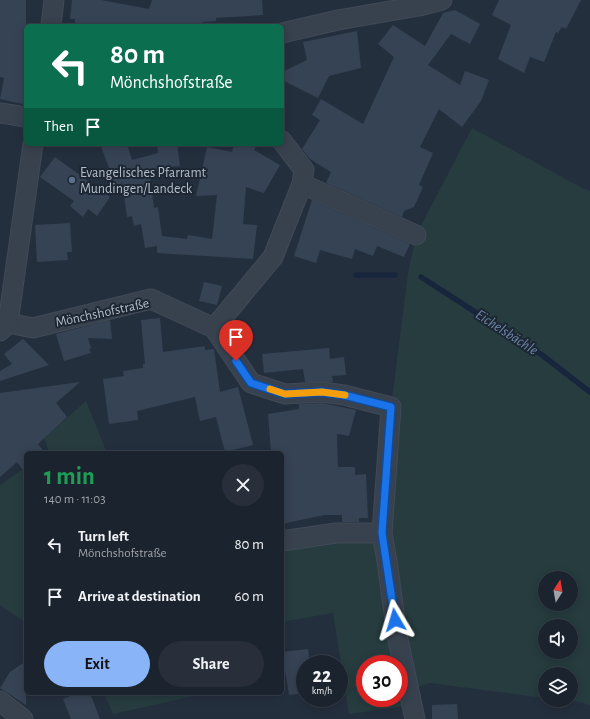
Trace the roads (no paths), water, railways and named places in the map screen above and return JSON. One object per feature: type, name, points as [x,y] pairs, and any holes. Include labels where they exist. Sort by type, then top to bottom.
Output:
[{"type":"street","points":[[51,24],[54,0]]},
{"type":"street","points":[[284,33],[338,20],[419,6],[442,0]]},
{"type":"street","points":[[0,113],[24,117]]},
{"type":"street","points":[[284,143],[304,170],[302,184],[273,257],[214,328],[251,383],[285,394],[322,392],[344,395],[391,407],[382,533],[387,560],[396,635],[415,719]]},
{"type":"street","points":[[4,327],[33,146]]},
{"type":"street","points":[[302,184],[416,235]]},
{"type":"street","name":"Mönchshofstraße","points":[[4,327],[33,328],[151,299],[214,328]]},
{"type":"street","points":[[284,540],[336,534],[382,533]]},
{"type":"street","points":[[0,701],[23,719]]},
{"type":"waterway","name":"Eichelsbächle","points":[[356,275],[395,275]]},
{"type":"waterway","name":"Eichelsbächle","points":[[421,277],[542,355],[590,392]]},
{"type":"place","name":"Evangelisches Pfarramt Mundingen/Landeck","points":[[72,180]]}]
